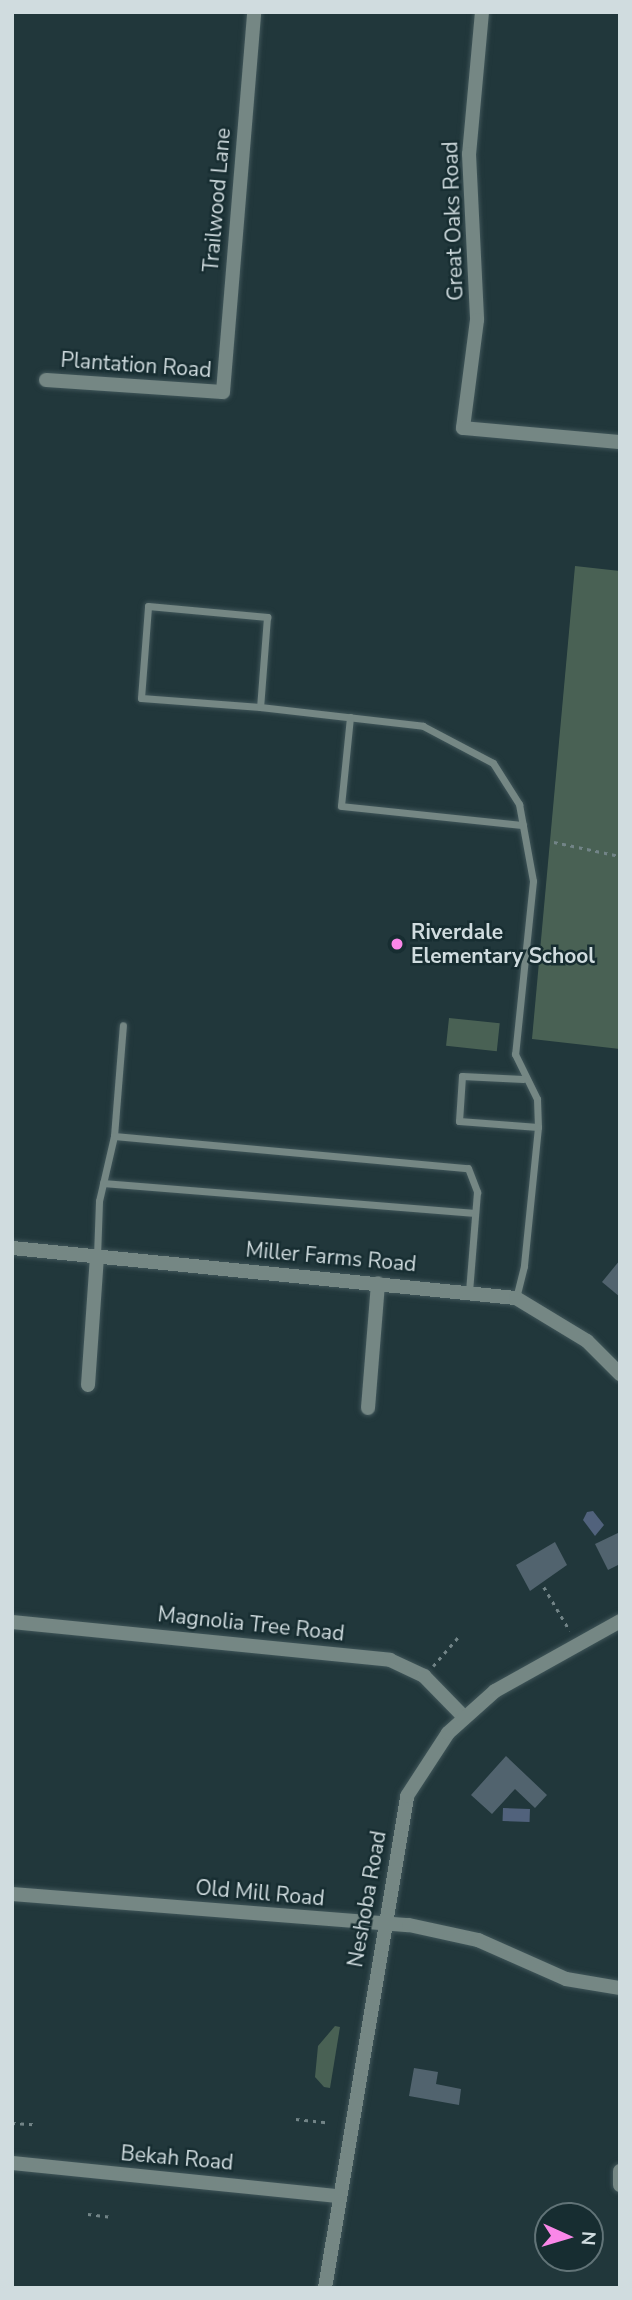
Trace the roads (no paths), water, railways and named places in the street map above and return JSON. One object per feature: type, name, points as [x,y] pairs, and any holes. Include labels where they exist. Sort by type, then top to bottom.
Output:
[{"type":"street","name":"Trailwood Lane","points":[[223,392],[254,12]]},
{"type":"street","name":"Great Oaks Road","points":[[482,12],[469,154],[477,320],[463,428],[620,442]]},
{"type":"street","name":"Plantation Road","points":[[46,380],[223,392]]},
{"type":"street","name":"Miller Farms Road","points":[[12,1248],[469,1291],[516,1298],[587,1341],[620,1374]]},
{"type":"street","points":[[88,1385],[97,1256]]},
{"type":"street","points":[[368,1408],[378,1283]]},
{"type":"street","name":"Neshoba Road","points":[[325,2288],[338,2196],[407,1797],[423,1766],[464,1717],[542,1662],[620,1620]]},
{"type":"street","name":"Magnolia Tree Road","points":[[12,1622],[390,1660],[424,1676],[464,1717]]},
{"type":"street","name":"Old Mill Road","points":[[12,1894],[384,1924],[453,1933],[566,1979],[620,1988]]},
{"type":"street","name":"Bekah Road","points":[[12,2163],[338,2196]]},
{"type":"street","points":[[620,2171],[620,2185]]},
{"type":"lane","points":[[260,707],[267,617],[148,606],[141,698],[260,707],[423,726],[493,763],[519,804],[533,881],[515,1054],[523,1079],[537,1099],[538,1127],[524,1266],[516,1298]]},
{"type":"lane","points":[[350,717],[341,806],[523,825]]},
{"type":"lane","points":[[97,1256],[103,1183],[114,1136],[123,1024]]},
{"type":"lane","points":[[523,1079],[462,1076],[459,1121],[538,1127]]},
{"type":"lane","points":[[114,1136],[468,1168],[475,1179],[469,1291]]},
{"type":"lane","points":[[103,1183],[475,1213]]},
{"type":"water","points":[[593,1511],[604,1525],[595,1536],[583,1520],[587,1512]]},
{"type":"water","points":[[503,1808],[530,1809],[530,1822],[503,1821]]},
{"type":"place","name":"Riverdale Elementary School","points":[[397,944]]}]
